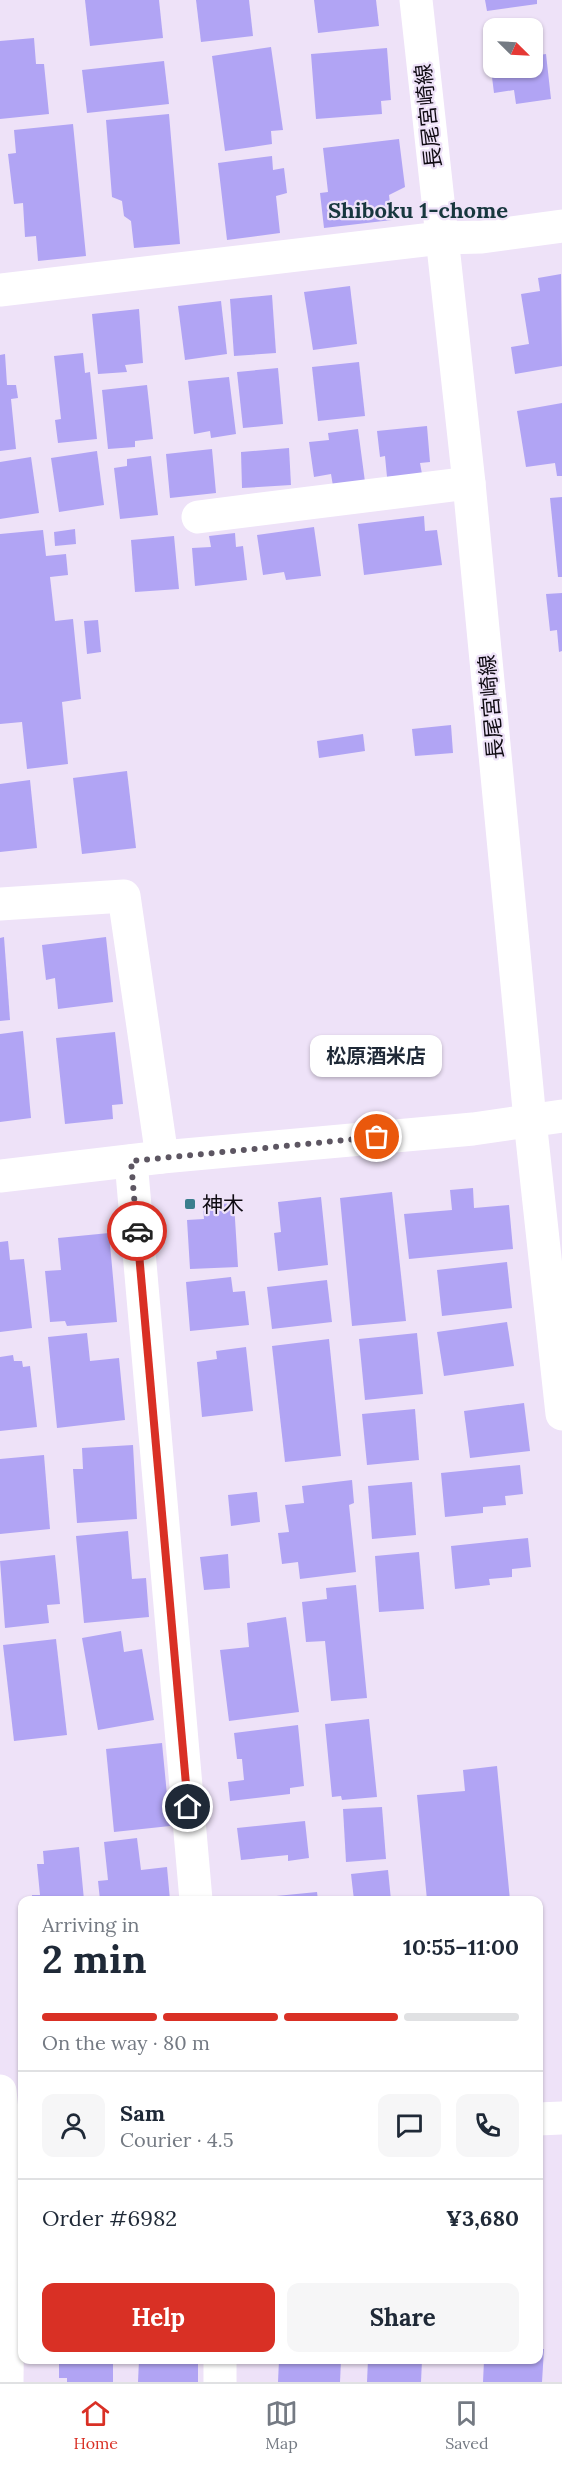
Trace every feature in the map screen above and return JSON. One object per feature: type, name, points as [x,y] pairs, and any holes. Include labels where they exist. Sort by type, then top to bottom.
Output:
[{"type":"street","name":"長尾宮崎線","points":[[416,0],[470,483],[530,1120],[562,1414]]},
{"type":"street","points":[[0,290],[441,238],[482,237],[562,226]]},
{"type":"street","points":[[198,517],[470,483]]},
{"type":"street","points":[[0,904],[124,896],[146,1159],[196,1896]]},
{"type":"street","points":[[0,1176],[146,1159],[473,1129],[562,1116]]},
{"type":"street","points":[[0,2091],[11,2179],[8,2382]]},
{"type":"street","points":[[543,2119],[562,2118]]},
{"type":"street","points":[[220,2364],[220,2382]]},
{"type":"building","points":[[85,0],[159,0],[163,38],[90,46]]},
{"type":"building","points":[[196,0],[249,0],[253,36],[201,42]]},
{"type":"building","points":[[314,0],[376,0],[379,26],[318,33]]},
{"type":"building","points":[[485,0],[537,0],[537,4],[487,11]]},
{"type":"building","points":[[34,38],[36,64],[44,64],[49,114],[0,119],[0,41]]},
{"type":"building","points":[[271,47],[283,130],[271,131],[272,144],[225,151],[212,56]]},
{"type":"building","points":[[387,48],[391,100],[381,101],[382,114],[316,119],[311,54]]},
{"type":"building","points":[[543,54],[546,54],[551,99],[516,104],[514,90],[494,93],[492,78],[543,78]]},
{"type":"building","points":[[164,61],[169,104],[87,113],[82,70]]},
{"type":"building","points":[[169,114],[180,244],[134,248],[131,221],[124,216],[122,201],[112,197],[106,120]]},
{"type":"building","points":[[73,124],[86,256],[38,261],[36,236],[25,237],[23,203],[14,204],[8,154],[16,153],[14,130]]},
{"type":"building","points":[[399,139],[405,187],[389,195],[392,220],[324,228],[320,193],[328,192],[323,148]]},
{"type":"building","points":[[272,156],[273,170],[284,168],[287,193],[276,196],[280,233],[227,240],[218,163]]},
{"type":"building","points":[[561,274],[562,366],[515,374],[511,347],[529,344],[521,294],[540,291],[538,278]]},
{"type":"building","points":[[350,286],[357,344],[313,350],[304,292]]},
{"type":"building","points":[[272,295],[276,353],[234,356],[230,299]]},
{"type":"building","points":[[221,301],[227,354],[185,360],[178,306]]},
{"type":"building","points":[[139,309],[143,363],[125,365],[127,372],[98,374],[92,314]]},
{"type":"building","points":[[83,353],[85,373],[90,372],[97,439],[58,443],[55,420],[61,419],[54,356]]},
{"type":"building","points":[[5,354],[7,385],[16,385],[18,398],[11,399],[16,449],[0,451],[0,355]]},
{"type":"building","points":[[359,362],[365,416],[318,421],[312,367]]},
{"type":"building","points":[[278,368],[283,424],[243,428],[237,372]]},
{"type":"building","points":[[229,377],[236,434],[211,438],[210,431],[194,434],[188,381]]},
{"type":"building","points":[[147,385],[153,439],[135,441],[135,447],[108,449],[102,390]]},
{"type":"building","points":[[562,403],[562,476],[557,476],[555,463],[526,467],[517,411]]},
{"type":"building","points":[[427,426],[430,462],[420,463],[422,474],[387,477],[385,456],[380,457],[377,431]]},
{"type":"building","points":[[358,429],[365,482],[333,486],[331,474],[314,477],[309,442],[329,440],[328,433]]},
{"type":"building","points":[[289,448],[291,485],[242,488],[241,452]]},
{"type":"building","points":[[212,449],[216,493],[170,498],[166,454]]},
{"type":"building","points":[[97,451],[104,505],[59,512],[51,458]]},
{"type":"building","points":[[151,456],[158,515],[120,519],[114,468],[127,466],[127,459]]},
{"type":"building","points":[[31,457],[39,513],[0,519],[0,462]]},
{"type":"building","points":[[562,497],[562,577],[558,577],[550,498]]},
{"type":"building","points":[[424,516],[425,531],[437,530],[442,565],[364,575],[358,524]]},
{"type":"building","points":[[314,527],[321,576],[286,580],[284,572],[263,575],[257,535]]},
{"type":"building","points":[[75,529],[76,544],[55,546],[54,532]]},
{"type":"building","points":[[43,530],[46,556],[66,554],[68,575],[50,577],[55,621],[73,619],[81,699],[62,702],[68,764],[27,769],[22,722],[0,724],[0,534]]},
{"type":"building","points":[[235,533],[236,547],[243,546],[247,580],[195,586],[192,548],[211,547],[209,536]]},
{"type":"building","points":[[174,536],[179,589],[135,592],[131,540]]},
{"type":"building","points":[[562,593],[562,651],[559,652],[557,630],[550,631],[546,594]]},
{"type":"building","points":[[98,620],[101,652],[87,654],[84,621]]},
{"type":"building","points":[[451,725],[453,753],[415,756],[412,729]]},
{"type":"building","points":[[363,734],[365,751],[319,758],[317,741]]},
{"type":"building","points":[[127,771],[136,848],[82,854],[73,778]]},
{"type":"building","points":[[30,780],[37,848],[0,852],[0,784]]},
{"type":"building","points":[[4,937],[10,1020],[0,1021],[0,938]]},
{"type":"building","points":[[106,937],[113,1002],[58,1009],[55,978],[46,980],[42,945]]},
{"type":"building","points":[[23,1031],[31,1118],[0,1122],[0,1034]]},
{"type":"building","points":[[115,1032],[123,1104],[112,1105],[113,1119],[65,1124],[56,1038]]},
{"type":"building","points":[[473,1188],[474,1208],[509,1205],[513,1249],[409,1259],[404,1214],[452,1210],[450,1190]]},
{"type":"building","points":[[392,1192],[406,1321],[352,1326],[340,1198]]},
{"type":"building","points":[[321,1197],[328,1265],[278,1271],[274,1233],[281,1232],[278,1202]]},
{"type":"building","points":[[234,1203],[238,1267],[190,1269],[187,1220],[204,1219],[203,1205]]},
{"type":"building","points":[[109,1233],[117,1322],[67,1326],[65,1321],[50,1322],[45,1271],[61,1270],[58,1238]]},
{"type":"building","points":[[8,1241],[10,1260],[24,1259],[32,1328],[0,1332],[0,1242]]},
{"type":"building","points":[[507,1262],[512,1308],[442,1316],[437,1270]]},
{"type":"building","points":[[231,1277],[233,1292],[245,1291],[249,1325],[190,1331],[186,1282]]},
{"type":"building","points":[[327,1280],[332,1322],[272,1329],[267,1287]]},
{"type":"building","points":[[507,1322],[514,1366],[444,1376],[437,1332]]},
{"type":"building","points":[[87,1333],[90,1361],[119,1358],[125,1420],[57,1428],[48,1337]]},
{"type":"building","points":[[417,1333],[423,1394],[365,1400],[359,1339]]},
{"type":"building","points":[[329,1339],[341,1456],[285,1462],[272,1346]]},
{"type":"building","points":[[246,1347],[253,1411],[202,1417],[197,1362],[217,1359],[216,1351]]},
{"type":"building","points":[[13,1355],[14,1361],[22,1361],[23,1367],[30,1366],[37,1427],[0,1431],[0,1357]]},
{"type":"building","points":[[524,1403],[530,1451],[470,1458],[464,1411]]},
{"type":"building","points":[[415,1409],[419,1460],[367,1465],[362,1414]]},
{"type":"building","points":[[133,1445],[137,1519],[77,1523],[73,1469],[83,1469],[82,1448]]},
{"type":"building","points":[[44,1455],[50,1529],[0,1534],[0,1459]]},
{"type":"building","points":[[520,1465],[523,1494],[505,1496],[506,1505],[483,1507],[483,1513],[445,1517],[441,1473]]},
{"type":"building","points":[[352,1480],[354,1503],[349,1505],[356,1572],[300,1579],[298,1562],[282,1564],[278,1533],[289,1532],[285,1505],[304,1503],[302,1486]]},
{"type":"building","points":[[412,1482],[416,1535],[372,1539],[368,1486]]},
{"type":"building","points":[[257,1492],[260,1522],[231,1526],[228,1495]]},
{"type":"building","points":[[128,1531],[132,1579],[146,1578],[149,1617],[84,1623],[76,1536]]},
{"type":"building","points":[[528,1538],[531,1567],[512,1569],[512,1577],[489,1579],[490,1585],[455,1589],[451,1546]]},
{"type":"building","points":[[419,1552],[424,1609],[379,1612],[375,1556]]},
{"type":"building","points":[[228,1554],[230,1588],[204,1590],[200,1557]]},
{"type":"building","points":[[55,1555],[60,1604],[47,1605],[49,1623],[5,1628],[0,1561]]},
{"type":"building","points":[[356,1585],[367,1698],[331,1701],[325,1641],[306,1642],[302,1602],[327,1599],[326,1588]]},
{"type":"building","points":[[286,1617],[299,1712],[229,1721],[220,1650],[249,1647],[247,1623]]},
{"type":"building","points":[[121,1631],[124,1652],[142,1649],[154,1720],[98,1730],[82,1638]]},
{"type":"building","points":[[56,1639],[67,1735],[14,1741],[3,1645]]},
{"type":"building","points":[[369,1719],[377,1797],[342,1800],[341,1796],[332,1797],[325,1724]]},
{"type":"building","points":[[298,1725],[304,1786],[290,1788],[290,1794],[230,1801],[228,1782],[244,1780],[242,1759],[237,1759],[234,1733]]},
{"type":"building","points":[[162,1743],[170,1826],[114,1832],[106,1749]]},
{"type":"building","points":[[497,1766],[510,1896],[427,1896],[417,1795],[465,1791],[463,1770]]},
{"type":"building","points":[[382,1807],[386,1859],[346,1862],[343,1809]]},
{"type":"building","points":[[305,1821],[309,1858],[288,1861],[288,1855],[241,1860],[237,1828]]},
{"type":"building","points":[[137,1838],[141,1870],[167,1867],[170,1896],[100,1896],[98,1881],[108,1880],[104,1842]]},
{"type":"building","points":[[79,1847],[84,1896],[32,1896],[40,1895],[37,1864],[44,1864],[43,1851]]},
{"type":"building","points":[[388,1870],[391,1896],[354,1896],[351,1874]]},
{"type":"building","points":[[317,1892],[318,1896],[276,1896]]},
{"type":"building","points":[[544,2349],[542,2382],[483,2382],[484,2364],[543,2364]]},
{"type":"building","points":[[59,2364],[113,2364],[113,2382],[67,2382],[67,2378],[59,2378]]},
{"type":"building","points":[[139,2364],[198,2364],[198,2382],[138,2382]]},
{"type":"building","points":[[279,2364],[341,2364],[340,2382],[278,2382]]},
{"type":"building","points":[[368,2364],[422,2364],[421,2382],[367,2382]]},
{"type":"way so far","points":[[137,1231],[131,1161],[377,1137]]},
{"type":"place","name":"松原酒米店","points":[[377,1137]]},
{"type":"place","name":"神木","points":[[190,1204]]},
{"type":"district","name":"Shiboku 1-chome","points":[[418,210]]},
{"type":"route","points":[[137,1231],[188,1807]]}]
